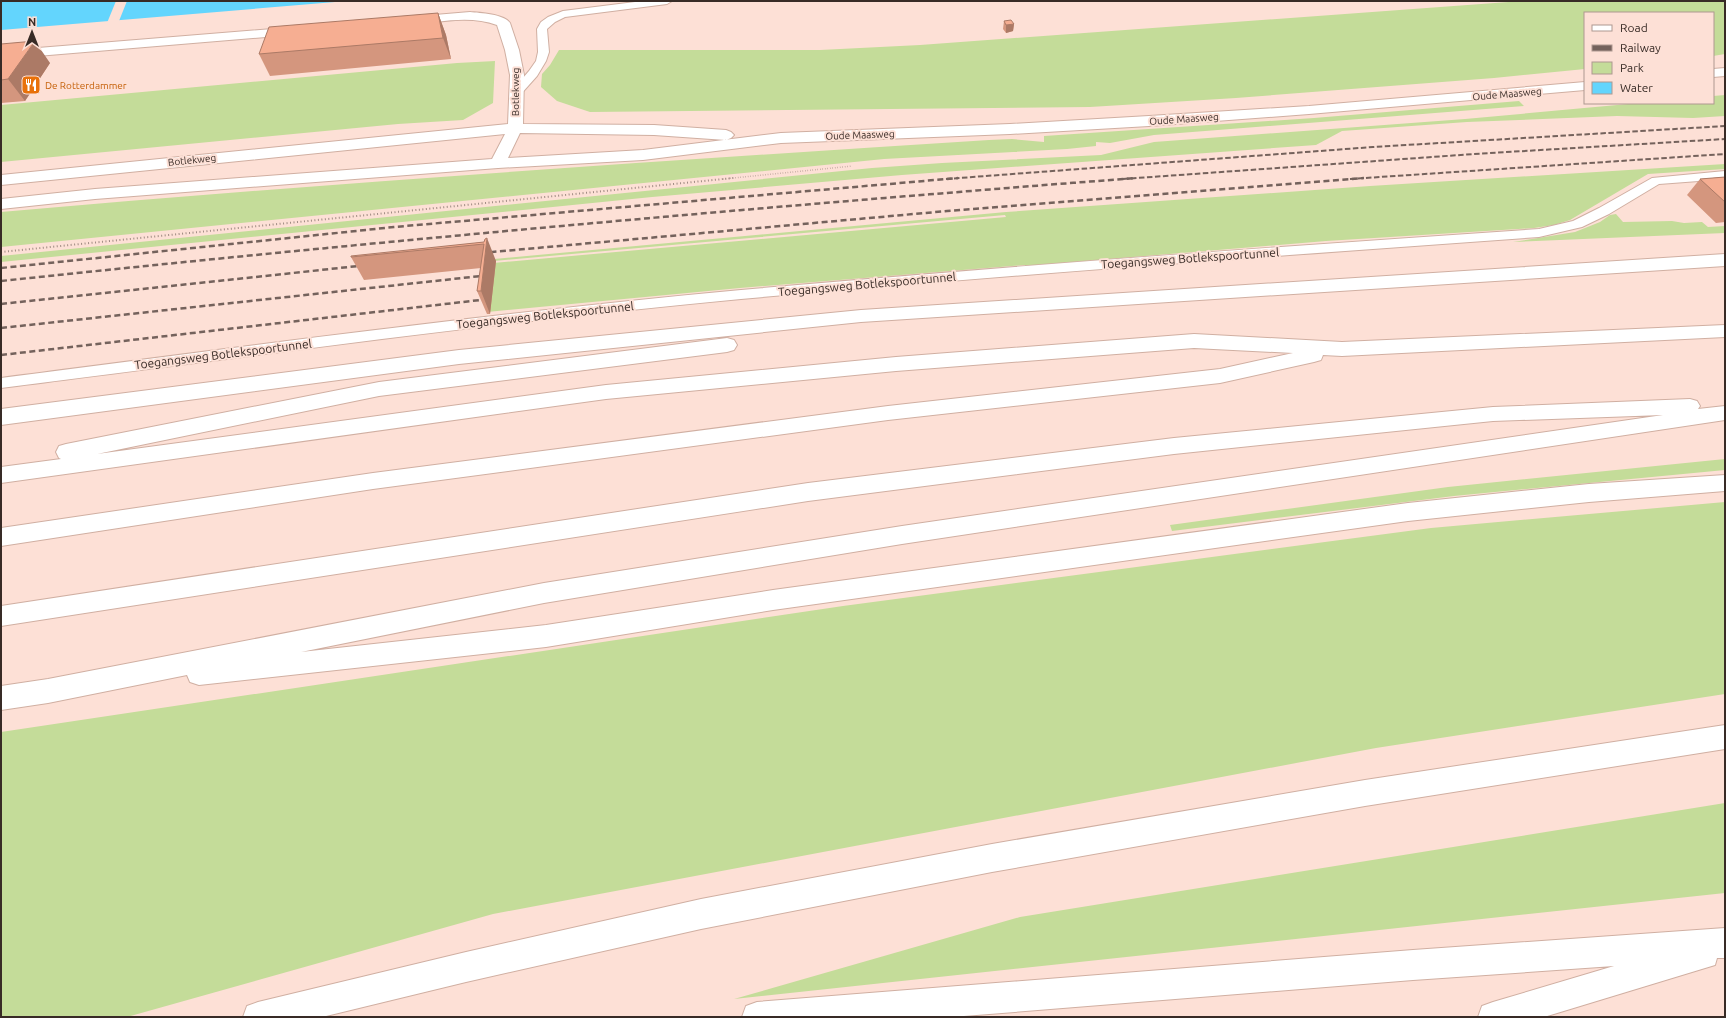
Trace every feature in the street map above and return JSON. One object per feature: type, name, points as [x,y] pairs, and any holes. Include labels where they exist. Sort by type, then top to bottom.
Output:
[{"type":"main road","name":"Botlekweg","points":[[1,180],[515,128],[517,75],[512,50],[503,22],[485,17],[471,17],[401,22]]},
{"type":"main road","points":[[1,55],[307,30]]},
{"type":"main road","points":[[1714,73],[1725,72]]},
{"type":"main road","name":"Oude Maasweg","points":[[498,163],[644,155],[781,138],[1010,129],[1317,110],[1513,94],[1584,86]]},
{"type":"main road","points":[[1,204],[95,194],[498,163],[515,128]]},
{"type":"main road","name":"Oude Maasweg","points":[[515,128],[654,130],[781,138]]},
{"type":"main road","points":[[1,417],[459,357],[861,316],[1179,294],[1725,260]]},
{"type":"main road","points":[[1,466],[379,389],[649,354],[1179,294]]},
{"type":"main road","points":[[1,475],[606,392],[896,364],[1194,341],[1342,349],[1725,331]]},
{"type":"main road","points":[[1,537],[373,481],[888,413],[1220,376],[1342,349]]},
{"type":"main road","points":[[1,616],[808,492],[1166,447],[1493,414],[1725,405]]},
{"type":"main road","points":[[1,698],[544,593],[902,535],[1725,413]]},
{"type":"main road","points":[[48,690],[546,636],[772,600],[1408,512],[1589,493],[1725,483]]},
{"type":"main road","points":[[258,1017],[466,967],[701,914],[976,861],[1366,793],[1725,737]]},
{"type":"main road","points":[[757,1017],[1421,964],[1725,944]]},
{"type":"main road","points":[[1493,1017],[1725,947]]},
{"type":"lane","points":[[516,93],[541,61],[544,52],[541,32],[542,26],[549,20],[582,6],[667,1]]},
{"type":"lane","name":"Toegangsweg Botlekspoortunnel","points":[[1,382],[453,325],[731,296],[1156,260],[1540,233],[1577,224],[1604,211],[1656,181],[1725,175]]},
{"type":"path","points":[[1,252],[484,203]]},
{"type":"green space","points":[[1522,1],[1725,1],[1725,54],[1714,56],[1714,12],[1584,12],[1584,69],[1494,78],[1236,98],[1090,107],[590,112],[557,101],[541,87],[542,74],[550,65],[559,50],[820,50],[920,45]]},
{"type":"green space","points":[[495,61],[493,103],[463,120],[398,124],[1,162],[1,105],[457,63]]},
{"type":"green space","points":[[1725,95],[1725,116],[1693,118],[1617,116],[1467,122],[1342,131],[1316,145],[902,175],[652,197],[1,262],[1,256],[872,168],[1101,155],[1154,142],[1465,119],[1628,104],[1714,104],[1714,96]]},
{"type":"green space","points":[[1519,101],[1524,106],[1154,135],[1110,143],[1096,142],[1096,146],[1067,149],[884,159],[1,247],[1,212],[371,182],[742,156],[989,140],[1012,139],[1044,142],[1044,136],[1314,118]]},
{"type":"green space","points":[[1725,164],[1725,169],[1648,174],[1570,220],[1554,225],[1534,228],[1326,241],[1025,265],[740,288],[487,312],[493,263],[1006,217],[1005,215],[494,261],[494,259],[1006,212],[1370,186]]},
{"type":"green space","points":[[1616,214],[1623,222],[1702,222],[1708,227],[1725,226],[1725,233],[1513,242],[1575,232],[1600,222],[1610,215]]},
{"type":"green space","points":[[1725,459],[1725,470],[1454,496],[1172,531],[1170,525],[1448,487]]},
{"type":"green space","points":[[1725,502],[1725,694],[1376,748],[493,914],[127,1017],[1,1017],[1,732],[843,606],[1431,528]]},
{"type":"green space","points":[[1725,803],[1725,893],[734,999],[1020,917]]},
{"type":"water","points":[[1,1],[347,1],[1,30]]},
{"type":"pier","points":[[116,1],[127,1],[119,21],[107,23]]},
{"type":"building","points":[[438,13],[443,38],[259,54],[269,27]]},
{"type":"building","points":[[1011,20],[1014,24],[1006,25],[1004,21]]},
{"type":"building","points":[[35,41],[8,79],[1,80],[1,44]]},
{"type":"building","points":[[1725,177],[1725,202],[1700,179]]},
{"type":"building","points":[[487,238],[481,291],[477,291],[484,244],[351,257],[484,242]]},
{"type":"railway","points":[[950,179],[1373,147],[1725,126]]},
{"type":"railway","points":[[1128,179],[1474,154],[1725,139]]},
{"type":"railway","points":[[1359,178],[1725,154]]},
{"type":"railway","points":[[950,179],[958,178]]},
{"type":"railway","points":[[1128,179],[1136,178]]},
{"type":"railway","points":[[481,253],[947,211],[1359,178]]},
{"type":"railway","points":[[1350,179],[1359,178]]},
{"type":"railway","points":[[1359,178],[1364,178]]},
{"type":"railway","points":[[1,268],[394,227],[950,179]]},
{"type":"railway","points":[[1123,179],[1128,179]]},
{"type":"railway","points":[[1,281],[568,225],[1128,179]]},
{"type":"railway","points":[[1,304],[368,265]]},
{"type":"railway","points":[[1,328],[490,275]]},
{"type":"railway","points":[[1,355],[489,299]]},
{"type":"place","name":"De Rotterdammer","points":[[31,85]]}]
